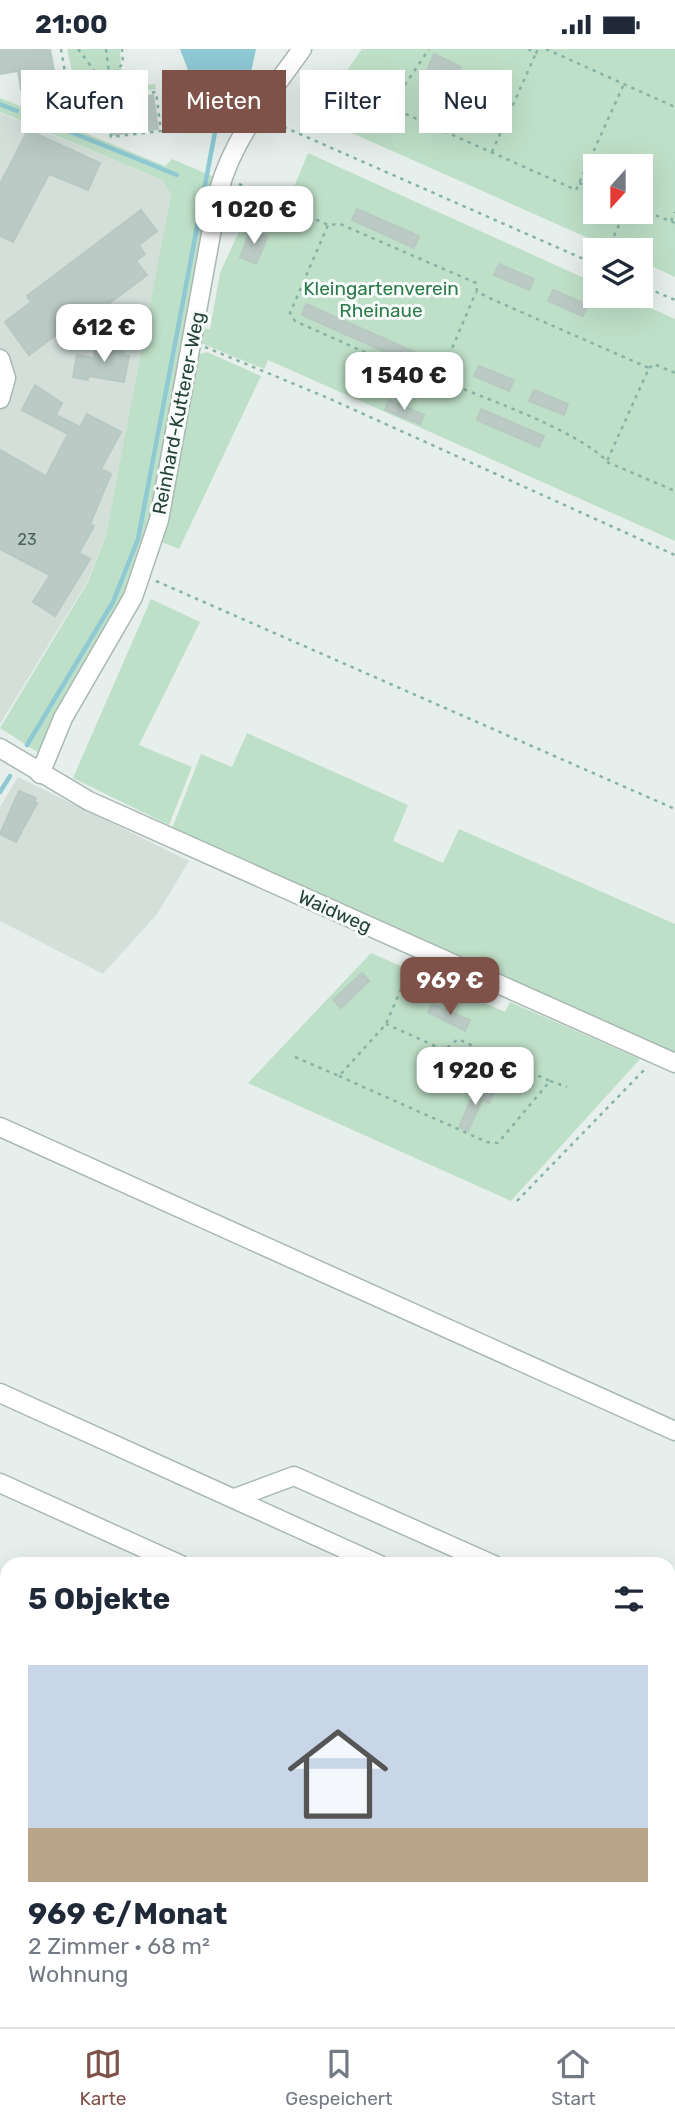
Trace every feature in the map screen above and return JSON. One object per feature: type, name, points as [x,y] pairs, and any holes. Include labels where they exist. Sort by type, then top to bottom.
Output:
[{"type":"street","name":"Reinhard-Kutterer-Weg","points":[[286,71],[302,49]]},
{"type":"street","name":"Reinhard-Kutterer-Weg","points":[[40,774],[63,718],[133,597],[141,577],[159,520],[223,176],[229,159],[244,133]]},
{"type":"street","points":[[0,359],[6,378],[0,398]]},
{"type":"street","name":"Waidweg","points":[[0,748],[89,801],[675,1063]]},
{"type":"street","points":[[0,1127],[675,1431]]},
{"type":"street","points":[[0,1393],[363,1557]]},
{"type":"street","points":[[235,1498],[295,1476],[476,1557]]},
{"type":"street","points":[[0,1483],[163,1557]]},
{"type":"path","points":[[61,49],[65,70]]},
{"type":"path","points":[[78,49],[94,70]]},
{"type":"path","points":[[106,49],[108,70]]},
{"type":"path","points":[[117,70],[123,64],[122,49]]},
{"type":"path","points":[[405,85],[429,49]]},
{"type":"path","points":[[492,152],[537,51],[528,49]]},
{"type":"path","points":[[546,49],[675,107]]},
{"type":"path","points":[[405,114],[576,190],[624,84]]},
{"type":"path","points":[[148,93],[156,92],[161,131],[148,133]]},
{"type":"path","points":[[286,129],[583,259]]},
{"type":"path","points":[[109,133],[110,137],[144,133]]},
{"type":"path","points":[[223,176],[328,225],[341,224],[476,283],[477,291],[439,379]]},
{"type":"path","points":[[579,183],[583,185]]},
{"type":"path","points":[[653,214],[673,222],[675,212]]},
{"type":"path","points":[[614,236],[620,224]]},
{"type":"path","points":[[328,225],[290,313],[295,321],[429,381],[439,379],[549,427],[596,451],[607,461],[675,491]]},
{"type":"path","points":[[477,291],[649,368]]},
{"type":"path","points":[[653,291],[675,300]]},
{"type":"path","points":[[191,345],[208,348],[328,398],[675,555]]},
{"type":"path","points":[[607,461],[649,368],[654,364],[675,373]]},
{"type":"path","points":[[141,577],[186,592],[675,810]]},
{"type":"path","points":[[339,1076],[386,1024],[419,948]]},
{"type":"path","points":[[386,1024],[444,1050],[458,1039],[568,1087]]},
{"type":"path","points":[[517,1201],[658,1056]]},
{"type":"path","points":[[295,1057],[487,1142],[498,1143],[550,1081]]},
{"type":"shaded area","points":[[0,113],[21,122],[21,133],[48,133],[162,180],[171,194],[106,535],[87,582],[0,724]]},
{"type":"shaded area","points":[[18,777],[189,861],[157,914],[103,974],[0,921],[0,807]]},
{"type":"green space","points":[[67,49],[120,49],[123,70],[72,70]]},
{"type":"green space","points":[[362,49],[675,49],[675,277],[653,267],[653,238],[588,238],[352,133],[405,133],[405,70],[347,70]]},
{"type":"green space","points":[[155,84],[156,89],[148,90],[148,85]]},
{"type":"green space","points":[[0,98],[21,107],[21,121],[0,112]]},
{"type":"green space","points":[[50,133],[85,133],[165,166],[172,159],[217,178],[153,517],[139,568],[42,755],[0,728],[88,582],[106,535],[171,194],[162,180]]},
{"type":"green space","name":"Kleingartenverein Rheinaue","points":[[308,153],[583,278],[583,308],[651,308],[675,319],[675,541],[268,360],[264,369],[196,341],[198,328],[210,329],[220,273],[252,203],[283,214]]},
{"type":"green space","points":[[207,352],[261,376],[179,549],[157,540],[193,356]]},
{"type":"green space","points":[[151,599],[200,622],[139,745],[192,767],[169,825],[73,778]]},
{"type":"green space","points":[[247,733],[408,805],[393,841],[443,863],[459,829],[675,924],[675,1054],[171,831],[201,754],[232,767]]},
{"type":"green space","points":[[371,953],[505,1012],[510,1002],[640,1059],[511,1201],[248,1083]]},
{"type":"water","points":[[180,49],[256,49],[252,70],[188,70]]},
{"type":"building","points":[[0,49],[50,49],[54,70],[21,70],[21,90],[18,71],[0,74]]},
{"type":"building","points":[[434,54],[461,67],[460,70],[427,70]]},
{"type":"building","points":[[153,95],[158,129],[148,130],[148,96]]},
{"type":"building","points":[[26,133],[35,133],[100,163],[88,190],[49,174],[13,242],[0,236],[0,184]]},
{"type":"building","points":[[357,209],[419,236],[414,248],[352,220]]},
{"type":"building","points":[[141,210],[157,231],[139,245],[145,254],[136,261],[147,275],[60,340],[56,335],[29,355],[5,322],[31,302],[27,296]]},
{"type":"building","points":[[251,229],[268,236],[256,264],[240,257]]},
{"type":"building","points":[[499,264],[534,279],[529,290],[494,275]]},
{"type":"building","points":[[553,290],[583,303],[583,308],[587,308],[583,316],[548,301]]},
{"type":"building","points":[[306,304],[417,353],[412,364],[302,315]]},
{"type":"building","points":[[108,339],[125,342],[123,355],[129,356],[124,382],[89,376],[88,380],[73,377],[77,355],[94,358],[95,351],[105,353]]},
{"type":"building","points":[[479,366],[514,380],[509,391],[474,376]]},
{"type":"building","points":[[35,385],[62,403],[56,415],[80,427],[87,414],[121,432],[101,469],[111,474],[90,524],[94,526],[79,553],[90,559],[55,616],[33,602],[50,575],[0,549],[0,450],[46,476],[68,434],[22,410]]},
{"type":"building","points":[[534,390],[568,404],[564,415],[529,401]]},
{"type":"building","points":[[389,400],[424,415],[420,424],[385,410]]},
{"type":"building","points":[[481,409],[544,436],[539,447],[477,420]]},
{"type":"building","points":[[19,791],[36,798],[34,802],[37,803],[16,842],[0,834]]},
{"type":"building","points":[[362,973],[369,981],[341,1008],[333,1000]]},
{"type":"building","points":[[432,1004],[470,1020],[465,1031],[428,1012]]},
{"type":"building","points":[[477,1086],[493,1094],[489,1103],[482,1100],[468,1131],[459,1127]]},
{"type":"waterway","points":[[0,104],[17,111]]},
{"type":"waterway","points":[[73,133],[177,175]]},
{"type":"waterway","points":[[27,745],[113,602],[138,539],[215,133]]},
{"type":"waterway","points":[[0,792],[10,776]]}]
